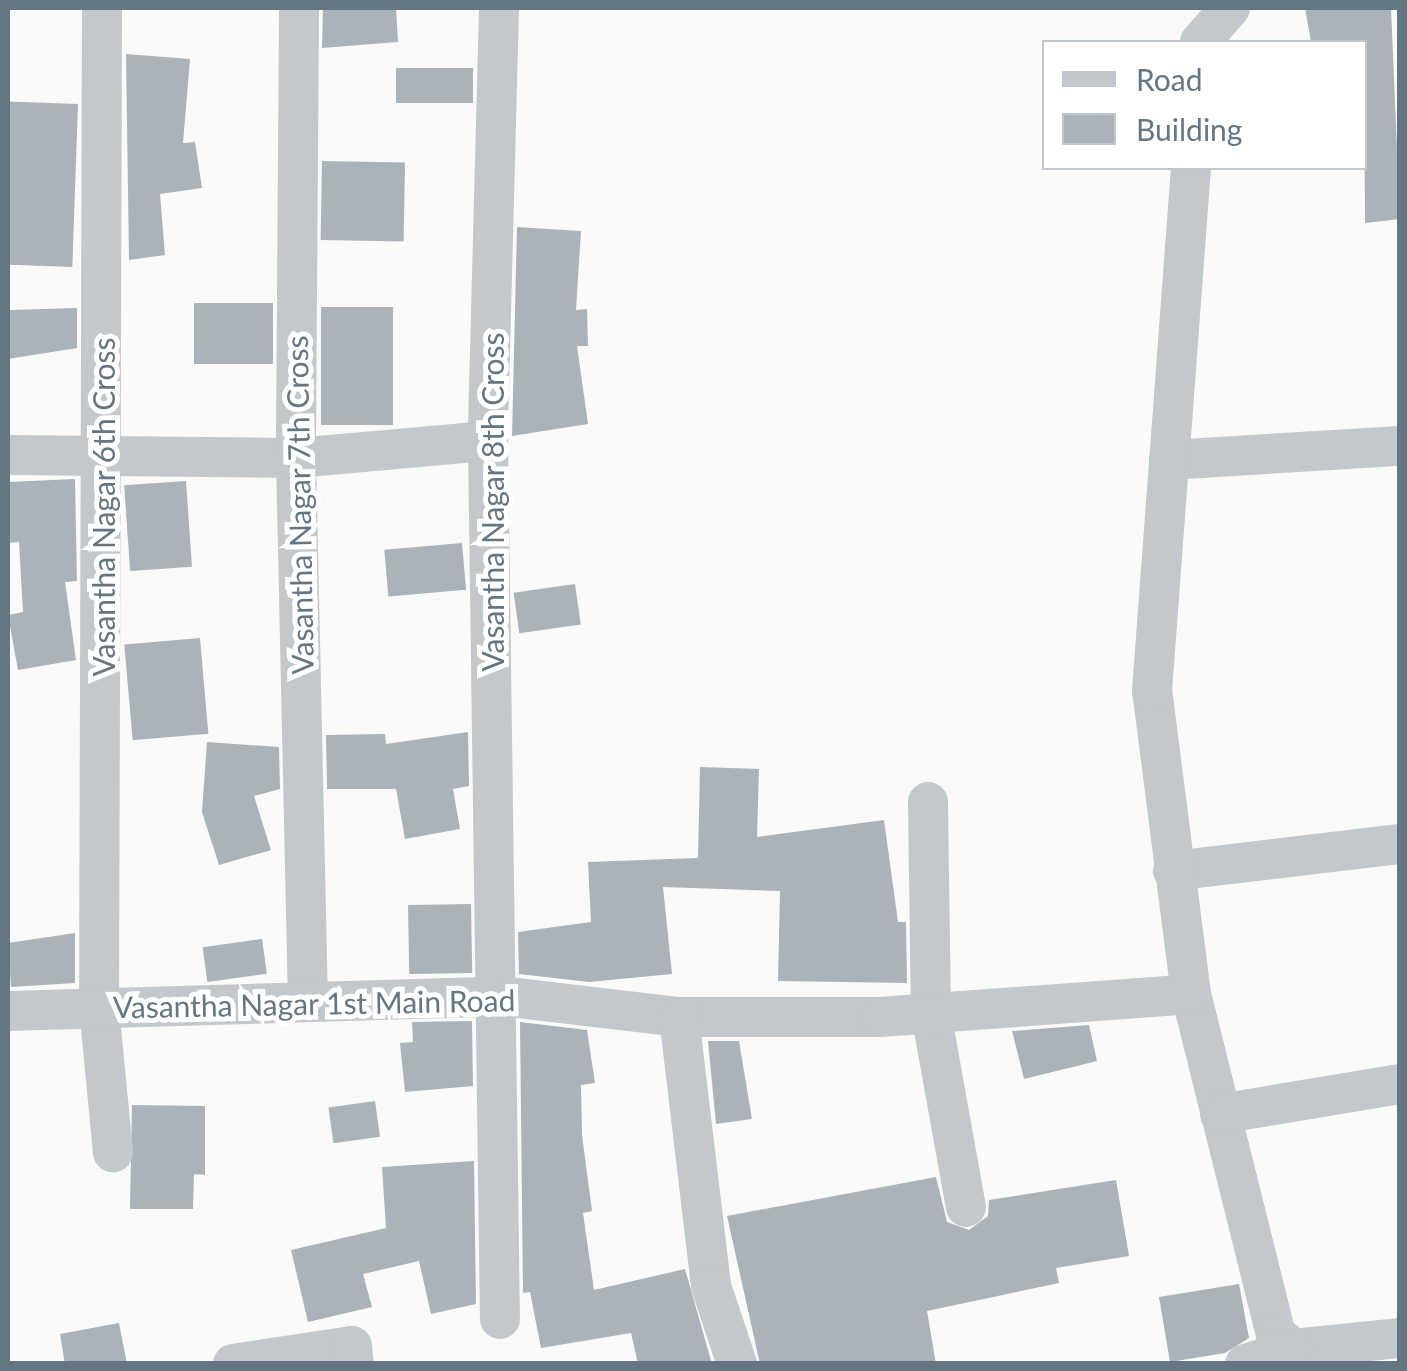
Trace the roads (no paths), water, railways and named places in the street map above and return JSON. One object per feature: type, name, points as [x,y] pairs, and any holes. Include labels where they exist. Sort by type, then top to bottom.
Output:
[{"type":"street","name":"Vasantha Nagar 6th Cross","points":[[102,8],[104,458],[99,1007],[113,1152]]},
{"type":"street","name":"Vasantha Nagar 7th Cross","points":[[299,8],[296,458],[308,1002]]},
{"type":"street","name":"Vasantha Nagar 8th Cross","points":[[499,8],[488,441],[500,996],[500,1319]]},
{"type":"street","points":[[1202,40],[1230,8]]},
{"type":"street","points":[[1191,170],[1152,691],[1191,994],[1267,1310],[1293,1349]]},
{"type":"street","points":[[8,455],[296,458],[488,441]]},
{"type":"street","points":[[1169,460],[1400,446]]},
{"type":"street","points":[[928,802],[931,1013],[966,1207]]},
{"type":"street","points":[[1173,871],[1400,844]]},
{"type":"street","name":"Vasantha Nagar 1st Main Road","points":[[8,1011],[500,996],[680,1016],[931,1013],[1191,994]]},
{"type":"street","points":[[680,1016],[712,1286],[737,1364]]},
{"type":"street","points":[[1220,1114],[1400,1084]]},
{"type":"street","points":[[1244,1364],[1293,1349],[1400,1338]]},
{"type":"street","points":[[232,1364],[352,1346],[354,1364]]}]
